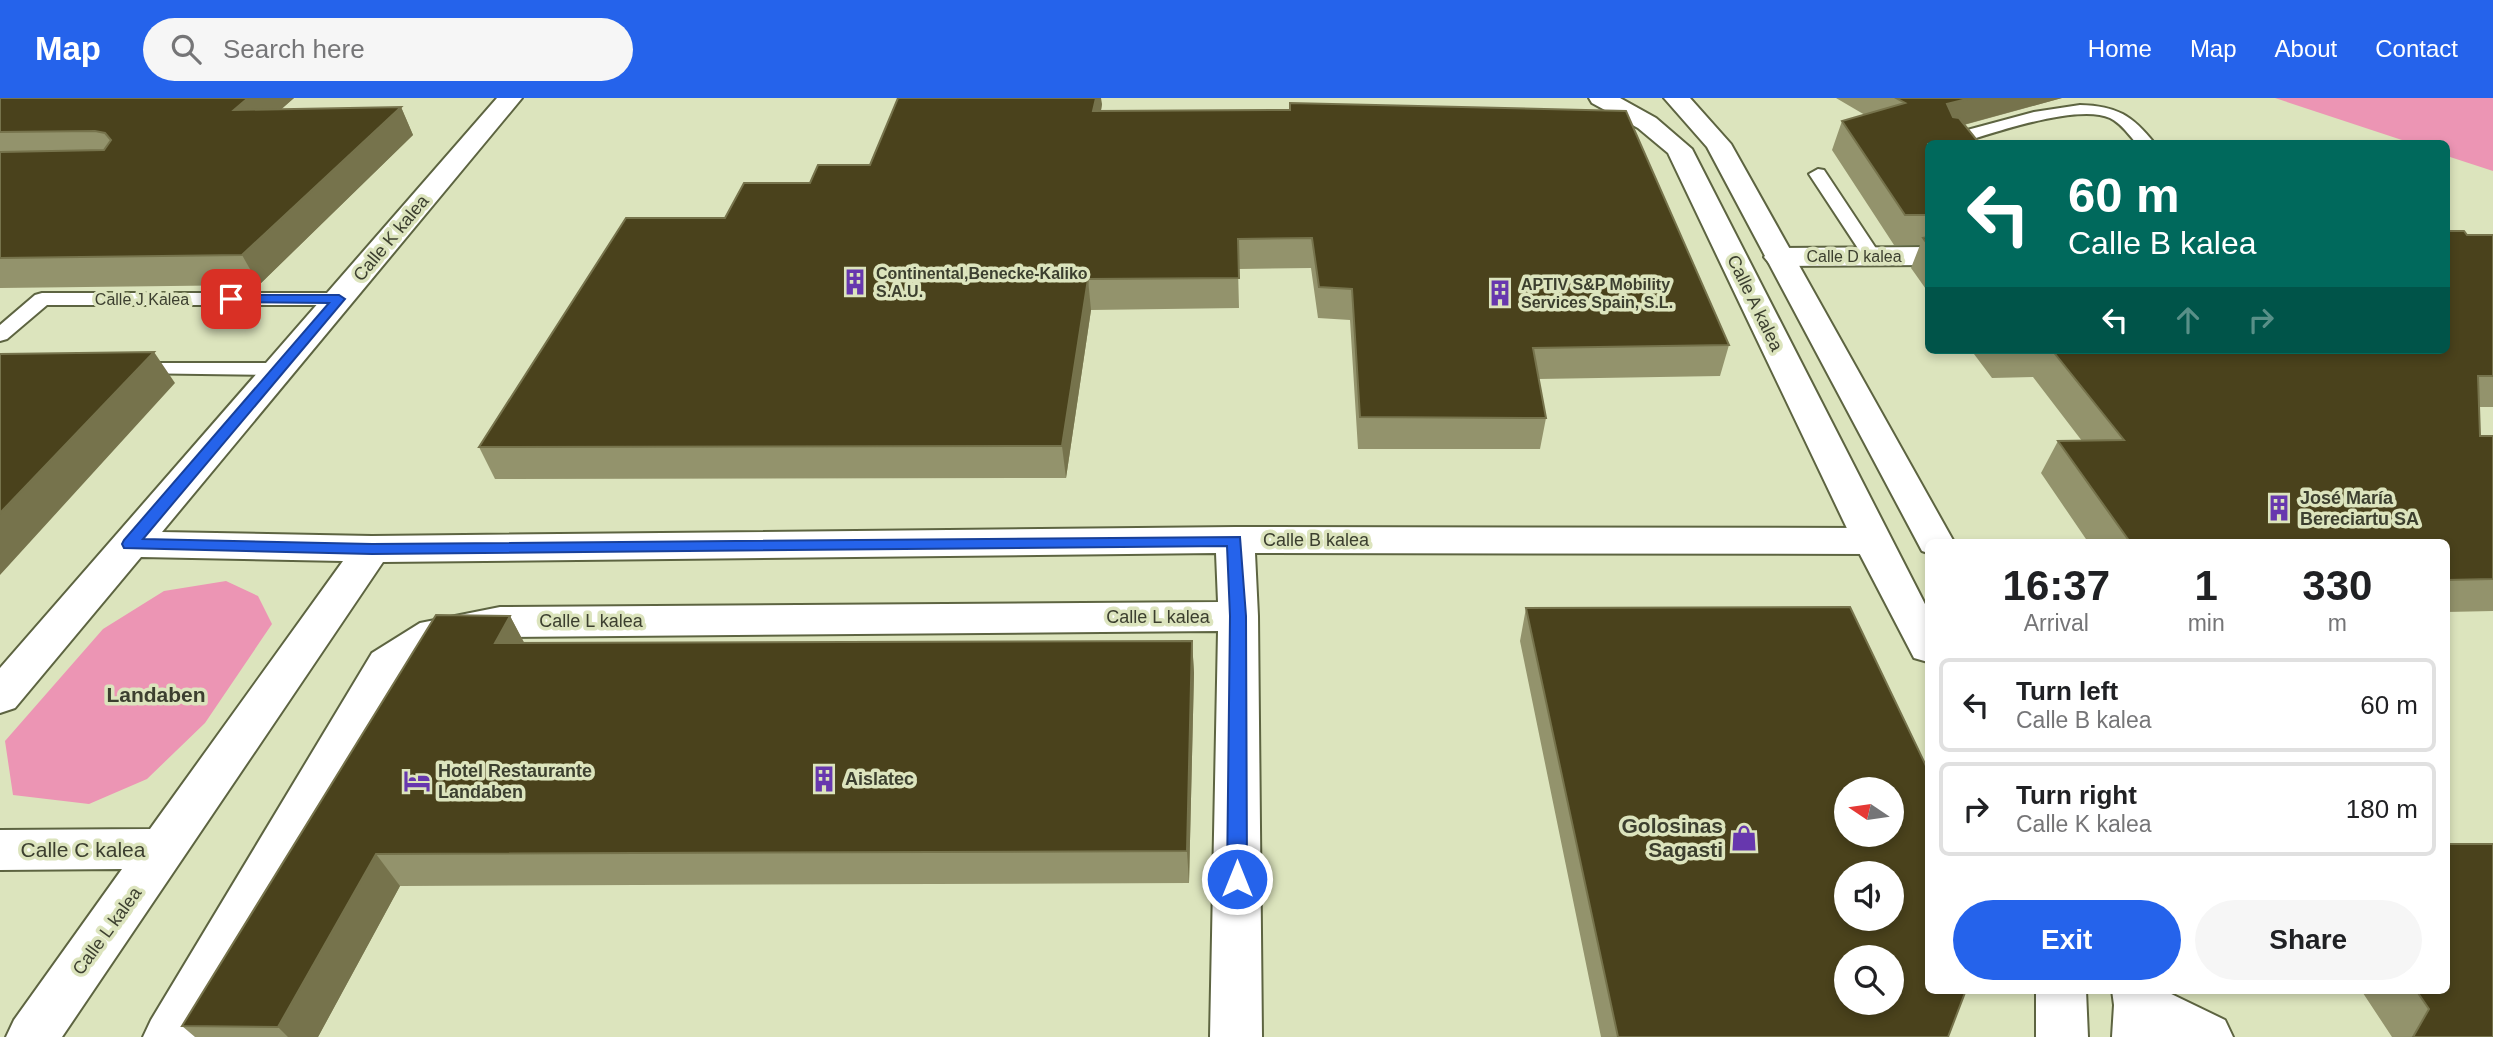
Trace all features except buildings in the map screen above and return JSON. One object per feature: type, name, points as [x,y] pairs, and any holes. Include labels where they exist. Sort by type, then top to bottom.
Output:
[{"type":"street","name":"Calle K kalea","points":[[0,697],[510,98]]},
{"type":"street","name":"Calle A kalea","points":[[1601,98],[1647,123],[1679,149],[1872,541]]},
{"type":"street","points":[[1676,98],[1718,144],[1872,428],[1926,539]]},
{"type":"street","name":"Calle D kalea","points":[[1779,257],[1925,256]]},
{"type":"street","points":[[1872,428],[1877,465],[1902,520],[1872,541]]},
{"type":"street","points":[[1235,540],[1238,616],[1236,1037]]},
{"type":"street","name":"Calle B kalea","points":[[130,544],[372,549],[1235,540],[1872,541]]},
{"type":"street","points":[[1872,541],[1923,561],[1925,558]]},
{"type":"street","points":[[1872,541],[1925,641]]},
{"type":"street","name":"Calle L kalea","points":[[32,1037],[372,549]]},
{"type":"street","name":"Calle L kalea","points":[[169,1037],[387,664],[434,633],[500,622],[1238,616]]},
{"type":"street","name":"Calle C kalea","points":[[0,850],[165,849]]},
{"type":"street","points":[[2061,994],[2062,1037]]},
{"type":"street","points":[[2138,1011],[2207,1037]]},
{"type":"lane","points":[[1951,140],[2050,113],[2088,109],[2104,110],[2117,115],[2143,140]]},
{"type":"lane","points":[[1818,174],[1872,256]]},
{"type":"lane","name":"Calle J Kalea","points":[[0,335],[42,299],[339,299]]},
{"type":"lane","points":[[112,370],[279,369]]},
{"type":"shaded area","points":[[2275,98],[2493,98],[2493,171],[2450,157],[2450,140],[2402,140]]},
{"type":"shaded area","points":[[226,581],[258,596],[272,624],[205,723],[147,779],[89,804],[13,795],[5,741],[103,629],[164,591]]},
{"type":"place","name":"Continental,Benecke-Kaliko S.A.U.","points":[[855,282]]},
{"type":"place","name":"APTIV S&P Mobility Services Spain, S.L.","points":[[1500,293]]},
{"type":"place","name":"José María Bereciartu SA","points":[[2279,508]]},
{"type":"place","name":"Aislatec","points":[[824,779]]},
{"type":"place","name":"Hotel Restaurante Landaben","points":[[417,781]]},
{"type":"place","name":"Golosinas Sagasti","points":[[1744,838]]},
{"type":"district","name":"Landaben","points":[[156,695]]},
{"type":"route","points":[[231,299],[339,299],[130,544],[372,549],[1235,540],[1238,616],[1237,879]]}]
